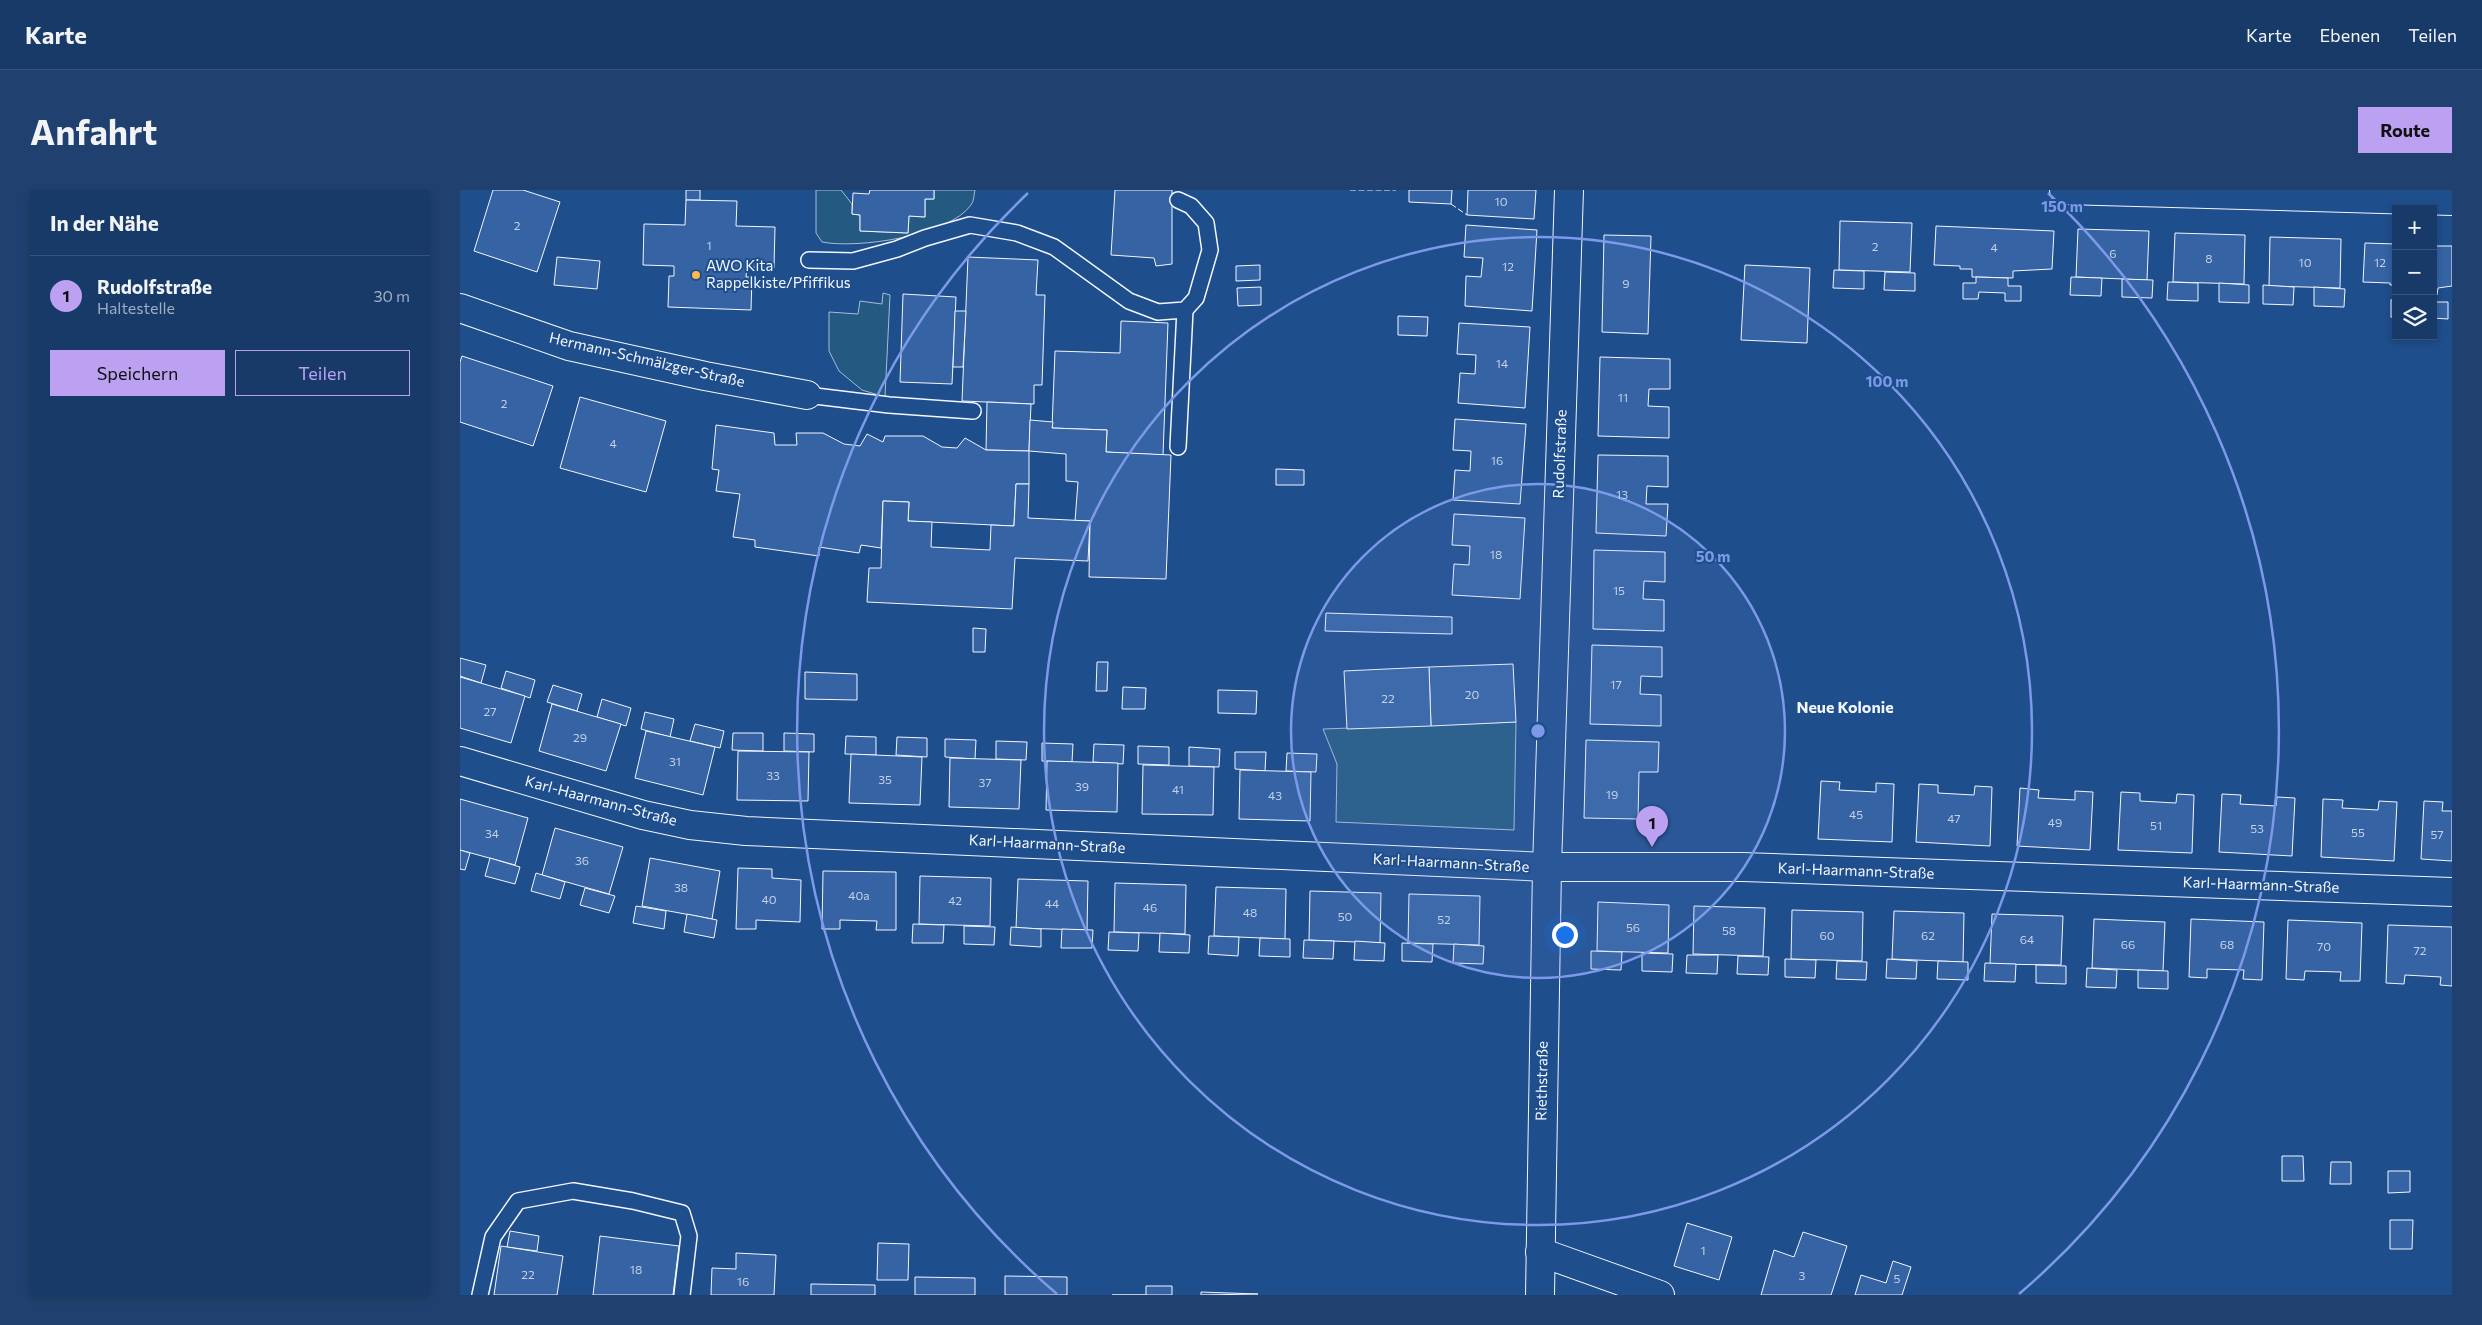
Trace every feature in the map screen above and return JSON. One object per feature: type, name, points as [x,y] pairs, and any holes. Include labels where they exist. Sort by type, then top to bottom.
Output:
[{"type":"street","name":"Rudolfstraße","points":[[1547,867],[1569,190]]},
{"type":"street","points":[[2064,190],[2452,201]]},
{"type":"street","name":"Hermann-Schmälzger-Straße","points":[[460,308],[569,346],[705,376],[807,395]]},
{"type":"street","name":"Karl-Haarmann-Straße","points":[[460,761],[643,815],[690,825],[746,831],[1547,867],[1753,868],[2452,892]]},
{"type":"street","name":"Riethstraße","points":[[1540,1295],[1547,867]]},
{"type":"street","points":[[1540,1252],[1660,1295]]},
{"type":"lane","points":[[809,260],[853,261],[897,250],[925,238],[970,225],[1017,233],[1054,247],[1129,300],[1158,312],[1184,310],[1196,298],[1210,250],[1206,222],[1191,206],[1178,200]]},
{"type":"lane","points":[[1178,447],[1184,310]]},
{"type":"lane","points":[[807,395],[889,405],[973,411]]},
{"type":"lane","points":[[480,1295],[493,1237],[518,1201],[573,1191],[633,1201],[682,1213],[689,1236],[682,1295]]},
{"type":"shaded area","points":[[816,190],[841,190],[852,204],[852,214],[860,215],[860,231],[908,233],[909,216],[925,217],[925,199],[934,199],[934,190],[975,190],[971,205],[960,216],[943,225],[901,238],[879,242],[838,244],[822,242],[816,233]]},
{"type":"shaded area","points":[[883,293],[890,295],[885,397],[862,390],[839,371],[829,351],[829,312],[858,314],[860,301],[882,304]]},
{"type":"shaded area","points":[[1516,722],[1514,830],[1336,822],[1337,764],[1323,729]]},
{"type":"building","points":[[493,190],[523,190],[560,202],[537,272],[474,251]]},
{"type":"building","points":[[686,190],[700,190],[700,200],[686,200]]},
{"type":"building","points":[[870,190],[934,190],[934,199],[925,199],[925,217],[909,216],[908,233],[860,231],[860,215],[852,214],[853,193],[869,194]]},
{"type":"building","points":[[1115,190],[1172,190],[1172,264],[1156,266],[1154,258],[1111,255]]},
{"type":"building","points":[[1409,190],[1452,190],[1451,204],[1409,202]]},
{"type":"building","points":[[1468,190],[1536,190],[1534,219],[1467,215]]},
{"type":"building","points":[[686,200],[737,201],[736,226],[775,227],[774,268],[747,267],[746,277],[752,277],[751,310],[668,307],[669,276],[674,276],[674,266],[643,265],[644,224],[685,225]]},
{"type":"building","points":[[1840,221],[1912,223],[1910,272],[1839,270]]},
{"type":"building","points":[[1466,225],[1537,230],[1532,311],[1465,306],[1466,276],[1481,277],[1483,258],[1464,257]]},
{"type":"building","points":[[1936,226],[2054,231],[2052,269],[2013,271],[2013,278],[1972,277],[1972,269],[1960,269],[1960,266],[1934,265]]},
{"type":"building","points":[[2078,229],[2149,231],[2147,280],[2076,277]]},
{"type":"building","points":[[2175,233],[2245,235],[2244,284],[2173,282]]},
{"type":"building","points":[[1604,235],[1651,236],[1648,334],[1602,332]]},
{"type":"building","points":[[2270,237],[2341,239],[2340,288],[2269,286]]},
{"type":"building","points":[[2365,243],[2392,244],[2392,285],[2390,283],[2363,282]]},
{"type":"building","points":[[2437,246],[2452,246],[2452,286],[2438,288],[2437,295]]},
{"type":"building","points":[[557,257],[600,261],[597,289],[554,285]]},
{"type":"building","points":[[968,257],[1038,260],[1036,295],[1045,295],[1042,385],[1034,385],[1034,404],[962,401]]},
{"type":"building","points":[[1260,265],[1260,280],[1236,281],[1236,266]]},
{"type":"building","points":[[1745,265],[1810,268],[1807,343],[1741,340]]},
{"type":"building","points":[[1834,270],[1864,271],[1864,289],[1833,288]]},
{"type":"building","points":[[1885,272],[1915,273],[1915,291],[1884,290]]},
{"type":"building","points":[[1976,277],[2008,278],[2008,286],[2021,286],[2021,301],[2005,301],[2005,293],[1979,292],[1978,299],[1963,299],[1963,283],[1976,283]]},
{"type":"building","points":[[2071,277],[2102,278],[2101,296],[2070,295]]},
{"type":"building","points":[[2122,279],[2153,280],[2152,298],[2122,297]]},
{"type":"building","points":[[2168,282],[2198,283],[2198,301],[2167,300]]},
{"type":"building","points":[[2219,283],[2249,285],[2249,303],[2219,302]]},
{"type":"building","points":[[2263,285],[2294,287],[2293,305],[2263,304]]},
{"type":"building","points":[[1261,287],[1261,305],[1238,306],[1237,288]]},
{"type":"building","points":[[2314,287],[2345,289],[2344,307],[2314,306]]},
{"type":"building","points":[[903,294],[956,297],[952,384],[900,382]]},
{"type":"building","points":[[2391,300],[2392,300],[2392,317]]},
{"type":"building","points":[[2437,302],[2448,302],[2448,319],[2437,318]]},
{"type":"building","points":[[955,311],[966,311],[963,367],[953,367]]},
{"type":"building","points":[[1398,316],[1428,317],[1427,336],[1398,335]]},
{"type":"building","points":[[1121,321],[1168,323],[1163,455],[1106,452],[1107,430],[1052,428],[1055,351],[1120,353]]},
{"type":"building","points":[[1459,323],[1530,327],[1525,408],[1458,403],[1460,373],[1475,374],[1476,355],[1457,354]]},
{"type":"building","points":[[462,356],[553,386],[533,446],[460,422],[460,362]]},
{"type":"building","points":[[1600,357],[1670,359],[1670,389],[1649,389],[1648,406],[1669,407],[1669,438],[1598,436]]},
{"type":"building","points":[[580,397],[666,421],[646,492],[560,468]]},
{"type":"building","points":[[987,402],[1031,404],[1029,451],[986,450]]},
{"type":"building","points":[[1455,419],[1526,424],[1520,504],[1453,500],[1455,470],[1470,471],[1471,451],[1453,450]]},
{"type":"building","points":[[1030,420],[1053,422],[1052,428],[1107,430],[1106,452],[1171,455],[1166,579],[1089,577],[1090,521],[1075,521],[1078,482],[1066,481],[1066,454],[1029,451]]},
{"type":"building","points":[[716,425],[774,433],[775,445],[797,445],[796,433],[823,433],[844,444],[860,446],[867,434],[883,442],[885,436],[923,436],[942,447],[957,448],[965,438],[986,450],[1029,451],[1029,484],[1016,484],[1014,526],[908,521],[909,502],[883,501],[881,548],[861,545],[859,553],[819,547],[819,556],[755,547],[755,540],[733,537],[740,494],[716,491],[719,470],[712,469]]},
{"type":"building","points":[[1598,455],[1668,456],[1668,487],[1647,486],[1646,504],[1668,504],[1666,536],[1596,533]]},
{"type":"building","points":[[1276,469],[1304,470],[1304,485],[1276,485]]},
{"type":"building","points":[[1016,484],[1029,484],[1028,518],[1090,521],[1088,561],[1015,558],[1012,609],[867,602],[869,568],[881,568],[883,501],[909,502],[908,521],[932,522],[931,547],[990,550],[991,525],[1014,526]]},
{"type":"building","points":[[1454,514],[1525,518],[1520,599],[1452,595],[1454,564],[1469,565],[1470,546],[1452,545]]},
{"type":"building","points":[[1594,550],[1665,552],[1665,582],[1644,581],[1643,599],[1664,600],[1664,631],[1593,629]]},
{"type":"building","points":[[1326,613],[1452,617],[1452,634],[1325,631]]},
{"type":"building","points":[[973,628],[986,629],[985,652],[973,652]]},
{"type":"building","points":[[1592,645],[1662,647],[1662,677],[1641,676],[1640,694],[1661,695],[1661,726],[1590,724]]},
{"type":"building","points":[[460,658],[486,665],[481,683],[460,676]]},
{"type":"building","points":[[1097,662],[1108,662],[1107,691],[1096,691]]},
{"type":"building","points":[[1513,664],[1516,722],[1431,726],[1429,667]]},
{"type":"building","points":[[1429,667],[1431,726],[1347,729],[1344,671]]},
{"type":"building","points":[[506,671],[535,680],[530,698],[501,688]]},
{"type":"building","points":[[805,672],[857,674],[857,700],[805,699]]},
{"type":"building","points":[[460,677],[525,696],[511,743],[460,728]]},
{"type":"building","points":[[553,685],[582,694],[577,711],[547,702]]},
{"type":"building","points":[[1123,687],[1146,688],[1145,709],[1122,709]]},
{"type":"building","points":[[1218,690],[1257,691],[1256,714],[1218,713]]},
{"type":"building","points":[[602,699],[631,708],[626,726],[597,717]]},
{"type":"building","points":[[552,704],[621,724],[606,771],[539,751]]},
{"type":"building","points":[[645,712],[674,719],[670,737],[641,729]]},
{"type":"building","points":[[695,724],[724,731],[720,748],[690,741]]},
{"type":"building","points":[[646,731],[715,747],[703,795],[635,778]]},
{"type":"building","points":[[733,733],[763,733],[763,751],[732,750]]},
{"type":"building","points":[[784,733],[814,734],[814,752],[784,751]]},
{"type":"building","points":[[846,736],[876,737],[876,755],[845,754]]},
{"type":"building","points":[[897,737],[927,738],[927,757],[896,755]]},
{"type":"building","points":[[945,739],[976,740],[975,759],[945,757]]},
{"type":"building","points":[[1586,740],[1659,742],[1658,772],[1639,772],[1638,819],[1584,818]]},
{"type":"building","points":[[996,741],[1027,742],[1026,760],[996,759]]},
{"type":"building","points":[[1042,743],[1073,744],[1072,762],[1042,761]]},
{"type":"building","points":[[1094,744],[1124,745],[1123,764],[1093,762]]},
{"type":"building","points":[[1138,746],[1169,747],[1169,765],[1138,764]]},
{"type":"building","points":[[1189,747],[1220,749],[1219,767],[1189,766]]},
{"type":"building","points":[[738,751],[809,752],[808,801],[737,800]]},
{"type":"building","points":[[1235,752],[1266,752],[1265,771],[1235,769]]},
{"type":"building","points":[[1287,753],[1317,754],[1316,772],[1286,771]]},
{"type":"building","points":[[851,754],[922,757],[920,805],[849,803]]},
{"type":"building","points":[[950,758],[1021,760],[1019,809],[949,807]]},
{"type":"building","points":[[1047,761],[1118,763],[1117,812],[1046,810]]},
{"type":"building","points":[[1143,765],[1214,767],[1213,815],[1142,814]]},
{"type":"building","points":[[1240,770],[1311,772],[1310,821],[1239,819]]},
{"type":"building","points":[[1821,781],[1840,782],[1839,790],[1876,792],[1876,783],[1894,784],[1892,842],[1818,839]]},
{"type":"building","points":[[1919,784],[1938,785],[1938,793],[1974,795],[1975,786],[1992,787],[1990,846],[1916,842]]},
{"type":"building","points":[[2020,788],[2039,790],[2038,798],[2075,800],[2075,791],[2093,792],[2090,850],[2017,846]]},
{"type":"building","points":[[2121,792],[2140,793],[2140,801],[2176,803],[2177,794],[2194,795],[2192,853],[2118,850]]},
{"type":"building","points":[[2222,794],[2241,795],[2240,804],[2276,806],[2277,797],[2295,798],[2292,856],[2219,852]]},
{"type":"building","points":[[460,799],[528,818],[515,865],[460,850]]},
{"type":"building","points":[[2323,799],[2343,800],[2342,808],[2378,810],[2379,801],[2397,802],[2394,861],[2321,857]]},
{"type":"building","points":[[2424,801],[2443,802],[2442,811],[2452,811],[2452,861],[2421,859]]},
{"type":"building","points":[[555,828],[623,847],[609,894],[542,875]]},
{"type":"building","points":[[460,850],[470,853],[465,870],[460,869]]},
{"type":"building","points":[[490,858],[520,867],[515,884],[485,876]]},
{"type":"building","points":[[650,858],[720,871],[712,919],[642,906]]},
{"type":"building","points":[[738,868],[772,869],[772,878],[801,880],[800,922],[756,920],[756,929],[736,929]]},
{"type":"building","points":[[823,871],[896,872],[896,930],[876,930],[877,921],[840,920],[840,929],[822,929]]},
{"type":"building","points":[[536,873],[565,882],[560,899],[531,891]]},
{"type":"building","points":[[920,876],[991,878],[990,926],[919,924]]},
{"type":"building","points":[[1018,879],[1088,881],[1087,930],[1016,928]]},
{"type":"building","points":[[1115,883],[1186,885],[1185,934],[1114,932]]},
{"type":"building","points":[[1216,887],[1286,889],[1285,939],[1214,936]]},
{"type":"building","points":[[585,888],[615,896],[609,913],[580,905]]},
{"type":"building","points":[[1310,891],[1381,893],[1380,943],[1309,940]]},
{"type":"building","points":[[1409,894],[1480,896],[1479,945],[1408,943]]},
{"type":"building","points":[[1598,902],[1669,905],[1668,953],[1597,951]]},
{"type":"building","points":[[636,906],[666,911],[664,929],[633,923]]},
{"type":"building","points":[[1694,906],[1765,908],[1763,956],[1693,954]]},
{"type":"building","points":[[1792,910],[1863,912],[1862,961],[1791,959]]},
{"type":"building","points":[[1894,911],[1964,913],[1963,962],[1892,959]]},
{"type":"building","points":[[687,914],[717,920],[714,938],[684,932]]},
{"type":"building","points":[[1992,914],[2063,916],[2061,965],[1990,964]]},
{"type":"building","points":[[2094,919],[2165,922],[2163,971],[2092,968]]},
{"type":"building","points":[[2191,919],[2264,922],[2262,980],[2243,979],[2244,970],[2207,969],[2207,978],[2189,977]]},
{"type":"building","points":[[2288,920],[2362,923],[2360,981],[2340,981],[2341,972],[2305,971],[2304,980],[2286,979]]},
{"type":"building","points":[[913,924],[944,925],[943,943],[912,943]]},
{"type":"building","points":[[2388,925],[2452,927],[2452,986],[2440,985],[2441,977],[2405,975],[2404,984],[2386,983]]},
{"type":"building","points":[[964,926],[995,927],[994,945],[964,944]]},
{"type":"building","points":[[1011,927],[1041,929],[1041,947],[1010,945]]},
{"type":"building","points":[[1062,929],[1093,930],[1092,948],[1061,948]]},
{"type":"building","points":[[1109,932],[1139,933],[1138,951],[1108,950]]},
{"type":"building","points":[[1160,933],[1190,935],[1189,953],[1159,952]]},
{"type":"building","points":[[1209,936],[1239,937],[1238,956],[1208,954]]},
{"type":"building","points":[[1260,938],[1290,939],[1290,957],[1259,956]]},
{"type":"building","points":[[1304,940],[1334,941],[1333,959],[1303,958]]},
{"type":"building","points":[[1355,941],[1385,943],[1384,961],[1354,960]]},
{"type":"building","points":[[1402,943],[1433,944],[1432,962],[1402,961]]},
{"type":"building","points":[[1454,944],[1484,946],[1483,964],[1453,963]]},
{"type":"building","points":[[1591,951],[1622,952],[1621,970],[1591,969]]},
{"type":"building","points":[[1642,953],[1673,954],[1672,972],[1642,971]]},
{"type":"building","points":[[1687,955],[1718,955],[1717,974],[1686,973]]},
{"type":"building","points":[[1738,956],[1769,957],[1768,975],[1737,974]]},
{"type":"building","points":[[1785,959],[1816,960],[1815,978],[1785,977]]},
{"type":"building","points":[[1887,959],[1917,961],[1916,979],[1886,978]]},
{"type":"building","points":[[1837,961],[1867,962],[1866,980],[1836,979]]},
{"type":"building","points":[[1938,961],[1968,962],[1968,980],[1937,979]]},
{"type":"building","points":[[1985,963],[2016,964],[2015,982],[1984,981]]},
{"type":"building","points":[[2036,965],[2066,966],[2066,984],[2036,983]]},
{"type":"building","points":[[2087,968],[2117,970],[2116,988],[2086,987]]},
{"type":"building","points":[[2138,970],[2168,971],[2168,989],[2138,988]]},
{"type":"building","points":[[2282,1156],[2303,1156],[2304,1181],[2282,1181]]},
{"type":"building","points":[[2331,1162],[2351,1162],[2351,1184],[2330,1184]]},
{"type":"building","points":[[2388,1171],[2410,1171],[2410,1192],[2388,1193]]},
{"type":"building","points":[[2390,1220],[2413,1220],[2412,1249],[2390,1249]]},
{"type":"building","points":[[1687,1223],[1732,1237],[1719,1280],[1674,1266]]},
{"type":"building","points":[[510,1231],[539,1236],[537,1251],[507,1247]]},
{"type":"building","points":[[1803,1232],[1847,1246],[1831,1295],[1761,1295],[1774,1250],[1794,1257]]},
{"type":"building","points":[[600,1236],[679,1246],[673,1295],[593,1295]]},
{"type":"building","points":[[878,1243],[909,1244],[908,1280],[877,1280]]},
{"type":"building","points":[[501,1246],[563,1256],[557,1295],[494,1295]]},
{"type":"building","points":[[736,1253],[776,1255],[774,1295],[711,1295],[712,1268],[736,1269]]},
{"type":"building","points":[[1893,1261],[1911,1267],[1902,1295],[1855,1295],[1861,1275],[1886,1283]]},
{"type":"building","points":[[1005,1276],[1067,1277],[1067,1295],[1005,1295]]},
{"type":"building","points":[[915,1277],[975,1278],[975,1295],[915,1295]]},
{"type":"building","points":[[811,1284],[875,1285],[875,1295],[811,1295]]},
{"type":"building","points":[[1146,1286],[1172,1286],[1172,1295],[1146,1295]]},
{"type":"building","points":[[1201,1292],[1258,1294],[1201,1295]]},
{"type":"fence","points":[[1350,190],[1396,190]]},
{"type":"fence","points":[[1451,204],[1467,215]]},
{"type":"place","name":"AWO Kita Rappelkiste/Pfiffikus","points":[[696,275]]},
{"type":"place","name":"Rudolfstraße","points":[[1652,847]]},
{"type":"district","name":"Neue Kolonie","points":[[1845,707]]}]
